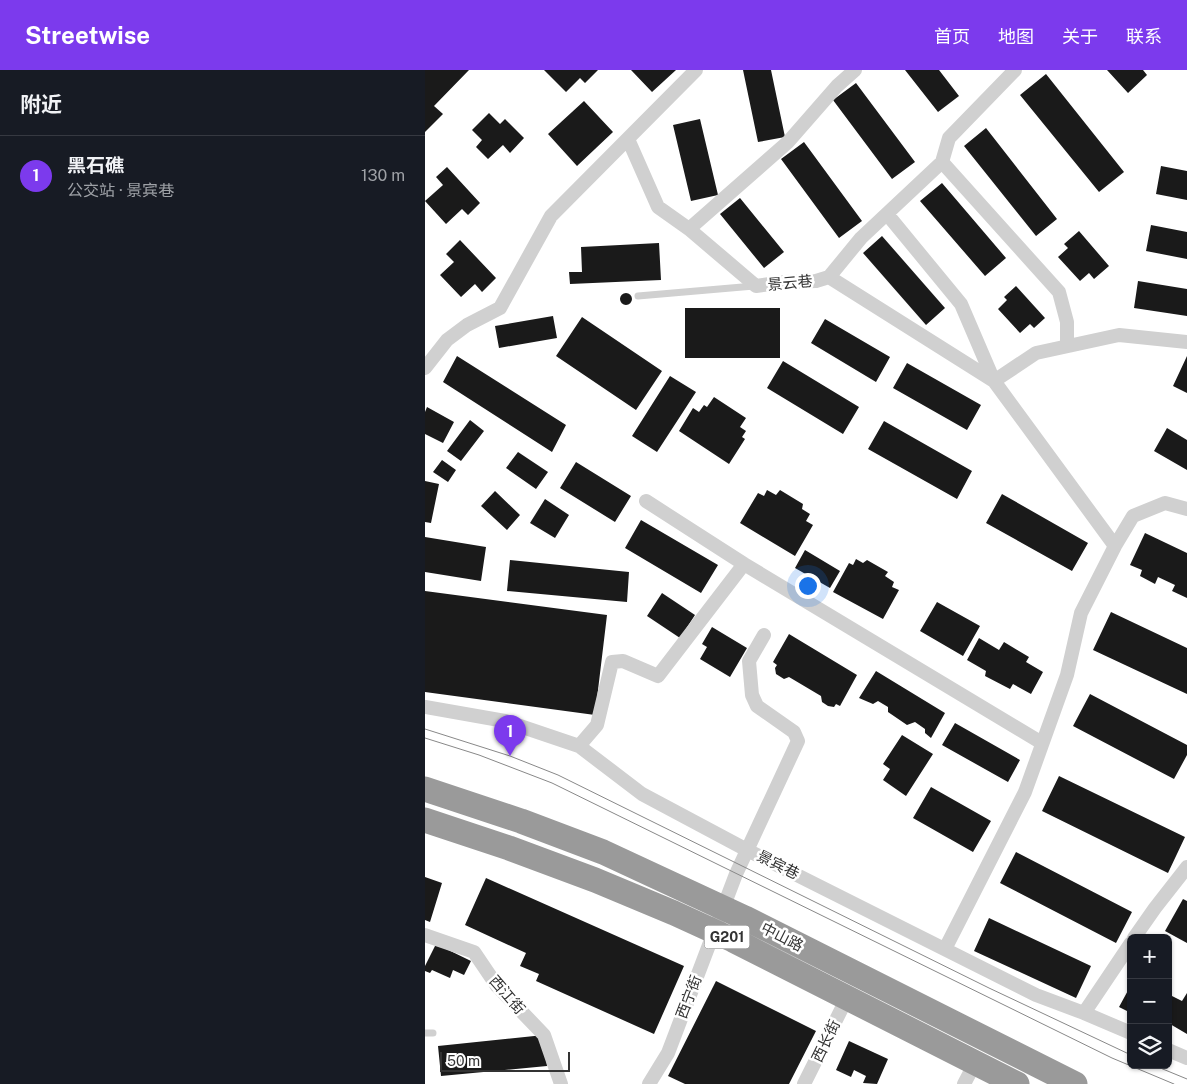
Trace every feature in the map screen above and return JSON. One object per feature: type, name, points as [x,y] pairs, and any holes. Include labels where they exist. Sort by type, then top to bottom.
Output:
[{"type":"highway","name":"中山路","points":[[425,789],[521,821],[603,852],[723,908],[1075,1084]]},
{"type":"highway","name":"中山路","points":[[425,820],[509,848],[595,880],[714,931],[847,998],[969,1073],[1017,1084]]},
{"type":"street","points":[[425,368],[447,340],[467,325],[500,308],[551,216],[696,70]]},
{"type":"street","points":[[689,230],[788,142],[837,86],[855,70]]},
{"type":"street","points":[[829,277],[861,238],[943,162],[949,138],[1015,70]]},
{"type":"street","name":"景云巷","points":[[628,139],[657,207],[689,230],[756,286],[784,282],[816,282],[829,277],[994,381]]},
{"type":"street","points":[[943,162],[1059,292],[1067,322],[1067,346]]},
{"type":"street","points":[[887,214],[961,304],[994,381],[1115,546]]},
{"type":"street","points":[[994,381],[1037,353],[1119,335],[1187,342]]},
{"type":"street","points":[[646,502],[744,564],[1042,743]]},
{"type":"street","points":[[945,949],[1025,792],[1067,675],[1081,612],[1115,546],[1133,516],[1165,503],[1187,509]]},
{"type":"street","points":[[579,746],[597,725],[611,662],[623,661],[658,676],[744,564]]},
{"type":"street","name":"西宁街","points":[[649,1084],[668,1053],[747,850],[799,741],[795,732],[757,706],[752,695],[749,661],[764,635]]},
{"type":"street","name":"景宾巷","points":[[425,707],[505,721],[579,746],[642,794],[747,850],[1036,995],[1084,1012],[1127,1031]]},
{"type":"street","points":[[1137,934],[1187,867]]},
{"type":"street","name":"西江街","points":[[425,935],[475,952],[497,986],[544,1036],[561,1084]]},
{"type":"street","points":[[1084,1012],[1127,949]]},
{"type":"street","name":"西长街","points":[[805,1084],[847,998]]},
{"type":"street","points":[[1172,1052],[1187,1058]]},
{"type":"lane","points":[[638,296],[756,286]]},
{"type":"lane","points":[[425,1033],[433,1033]]},
{"type":"building","points":[[425,70],[469,70],[434,106],[443,114],[425,132]]},
{"type":"building","points":[[544,70],[598,70],[585,83],[580,78],[566,92]]},
{"type":"building","points":[[631,70],[676,70],[652,92]]},
{"type":"building","points":[[743,70],[771,70],[785,137],[758,142]]},
{"type":"building","points":[[905,70],[939,70],[959,96],[938,112]]},
{"type":"building","points":[[1107,70],[1143,70],[1147,75],[1128,93]]},
{"type":"building","points":[[1046,74],[1124,172],[1099,192],[1020,95]]},
{"type":"building","points":[[856,83],[915,162],[892,179],[833,100]]},
{"type":"building","points":[[584,101],[613,132],[577,166],[548,134]]},
{"type":"building","points":[[489,113],[500,124],[505,119],[524,138],[510,153],[503,145],[488,159],[476,147],[482,140],[472,130]]},
{"type":"building","points":[[700,119],[718,195],[691,201],[673,125]]},
{"type":"building","points":[[986,128],[1057,219],[1036,236],[964,146]]},
{"type":"building","points":[[804,142],[862,221],[839,238],[781,159]]},
{"type":"building","points":[[1161,166],[1187,171],[1187,200],[1156,194]]},
{"type":"building","points":[[447,167],[480,203],[468,215],[462,209],[446,224],[425,201],[443,185],[436,177]]},
{"type":"building","points":[[942,183],[1006,258],[985,276],[920,201]]},
{"type":"building","points":[[740,198],[784,252],[764,268],[720,214]]},
{"type":"building","points":[[1151,225],[1187,232],[1187,259],[1146,251]]},
{"type":"building","points":[[1079,231],[1109,266],[1094,279],[1089,273],[1080,281],[1058,257],[1068,248],[1064,244]]},
{"type":"building","points":[[882,236],[945,308],[926,325],[863,253]]},
{"type":"building","points":[[460,240],[496,278],[482,292],[475,284],[461,297],[440,275],[454,262],[446,254]]},
{"type":"building","points":[[659,243],[661,280],[570,284],[569,272],[582,272],[581,247]]},
{"type":"building","points":[[1138,281],[1187,289],[1187,316],[1134,308]]},
{"type":"building","points":[[1016,286],[1045,318],[1034,328],[1030,324],[1020,333],[998,309],[1007,300],[1004,297]]},
{"type":"building","points":[[624,293],[628,293],[632,299],[628,305],[624,305],[620,301],[620,297]]},
{"type":"building","points":[[685,308],[780,308],[780,358],[685,358]]},
{"type":"building","points":[[553,316],[557,338],[499,348],[495,326]]},
{"type":"building","points":[[582,317],[662,371],[636,410],[556,356]]},
{"type":"building","points":[[825,319],[890,357],[876,382],[811,343]]},
{"type":"building","points":[[457,356],[566,425],[552,452],[443,382]]},
{"type":"building","points":[[1187,356],[1187,393],[1173,386]]},
{"type":"building","points":[[783,361],[859,407],[843,434],[767,388]]},
{"type":"building","points":[[907,363],[981,405],[967,430],[893,388]]},
{"type":"building","points":[[670,376],[696,392],[657,452],[632,436]]},
{"type":"building","points":[[714,397],[746,418],[740,427],[746,431],[742,437],[745,439],[729,464],[679,431],[693,408],[699,412],[704,405],[707,407]]},
{"type":"building","points":[[427,407],[454,422],[443,443],[425,434],[425,412]]},
{"type":"building","points":[[470,420],[484,431],[461,461],[447,451]]},
{"type":"building","points":[[884,421],[972,471],[957,499],[868,449]]},
{"type":"building","points":[[1167,428],[1187,440],[1187,470],[1154,451]]},
{"type":"building","points":[[518,452],[548,472],[536,489],[506,468]]},
{"type":"building","points":[[442,460],[456,470],[448,482],[433,472]]},
{"type":"building","points":[[576,462],[631,496],[615,522],[560,488]]},
{"type":"building","points":[[425,481],[439,484],[431,523],[425,522]]},
{"type":"building","points":[[767,490],[776,495],[780,490],[803,504],[802,509],[810,514],[806,521],[813,525],[795,556],[740,523],[758,493],[764,496]]},
{"type":"building","points":[[495,491],[520,515],[507,530],[481,506]]},
{"type":"building","points":[[1002,494],[1088,543],[1072,571],[986,523]]},
{"type":"building","points":[[545,499],[569,515],[555,538],[530,523]]},
{"type":"building","points":[[641,520],[718,565],[701,593],[625,548]]},
{"type":"building","points":[[1145,533],[1187,553],[1187,598],[1172,591],[1175,585],[1158,577],[1155,584],[1140,576],[1142,570],[1130,565]]},
{"type":"building","points":[[425,537],[486,547],[481,581],[425,572]]},
{"type":"building","points":[[805,550],[840,571],[830,588],[795,568]]},
{"type":"building","points":[[856,559],[863,563],[867,560],[888,572],[885,576],[894,582],[892,587],[899,590],[883,619],[833,592],[849,563],[853,565]]},
{"type":"building","points":[[510,560],[629,572],[627,602],[507,591]]},
{"type":"building","points":[[425,591],[607,615],[595,715],[425,692]]},
{"type":"building","points":[[662,593],[695,615],[680,638],[647,616]]},
{"type":"building","points":[[937,602],[980,626],[963,656],[920,631]]},
{"type":"building","points":[[1111,612],[1187,648],[1187,694],[1093,650]]},
{"type":"building","points":[[712,627],[747,648],[730,677],[700,659],[707,647],[702,644]]},
{"type":"building","points":[[789,634],[857,675],[840,706],[836,704],[834,707],[828,706],[822,702],[821,696],[789,677],[784,679],[776,674],[775,668],[777,665],[773,662]]},
{"type":"building","points":[[979,638],[999,650],[1004,642],[1029,657],[1026,662],[1043,672],[1031,694],[1013,684],[1010,689],[985,676],[986,671],[967,660]]},
{"type":"building","points":[[876,671],[945,713],[931,738],[925,733],[925,729],[915,722],[907,725],[888,712],[888,707],[878,701],[873,704],[859,698]]},
{"type":"building","points":[[1090,694],[1187,745],[1187,755],[1174,779],[1073,726]]},
{"type":"building","points":[[955,723],[1020,760],[1008,782],[942,745]]},
{"type":"building","points":[[902,735],[933,754],[906,796],[883,780],[890,769],[883,764]]},
{"type":"building","points":[[1059,776],[1185,837],[1168,873],[1042,811]]},
{"type":"building","points":[[931,787],[991,821],[973,852],[913,818]]},
{"type":"building","points":[[1016,852],[1132,912],[1116,943],[1000,883]]},
{"type":"building","points":[[425,877],[442,883],[430,922],[425,920]]},
{"type":"building","points":[[486,878],[684,966],[654,1034],[536,981],[539,974],[520,966],[526,953],[465,925]]},
{"type":"building","points":[[1183,899],[1187,901],[1187,943],[1165,931]]},
{"type":"building","points":[[989,918],[1091,966],[1076,998],[974,951]]},
{"type":"building","points":[[436,944],[471,961],[464,975],[453,970],[450,978],[432,970],[430,973],[425,971],[425,966]]},
{"type":"building","points":[[716,981],[816,1031],[789,1084],[685,1084],[668,1076]]},
{"type":"building","points":[[1127,992],[1127,1011],[1119,1007]]},
{"type":"building","points":[[1187,993],[1187,1034],[1172,1025],[1172,996],[1182,1001]]},
{"type":"building","points":[[544,1035],[547,1066],[441,1076],[438,1046]]},
{"type":"building","points":[[849,1041],[888,1059],[877,1084],[863,1083],[866,1076],[854,1070],[851,1077],[836,1070]]},
{"type":"tram line","points":[[425,729],[510,756],[558,775],[989,988],[1127,1053]]},
{"type":"tram line","points":[[425,738],[479,755],[552,783],[1112,1058],[1174,1084]]},
{"type":"tram line","points":[[1163,1069],[1187,1079]]},
{"type":"place","name":"黑石礁","points":[[510,756]]}]
